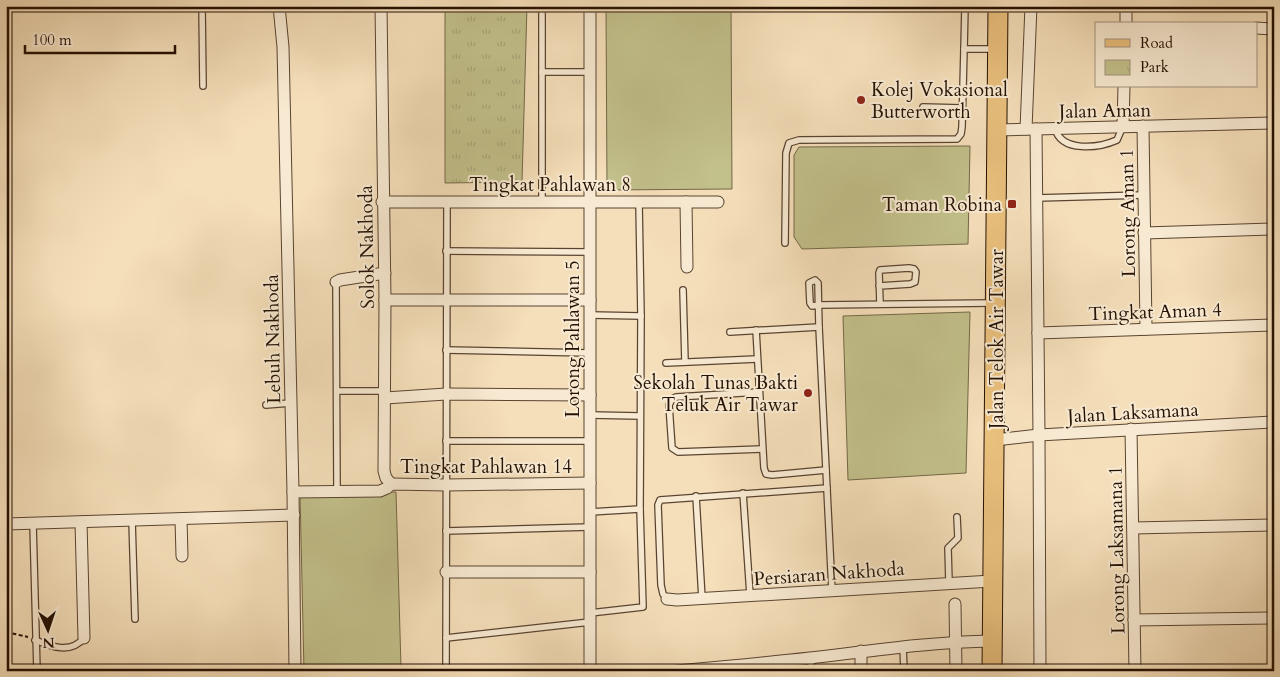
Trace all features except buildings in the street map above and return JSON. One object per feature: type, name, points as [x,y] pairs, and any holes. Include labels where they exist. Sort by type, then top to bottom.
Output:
[{"type":"main road","name":"Jalan Telok Air Tawar","points":[[992,671],[997,303],[998,6]]},
{"type":"street","name":"Lebuh Nakhoda","points":[[279,6],[283,47],[294,515],[295,671]]},
{"type":"street","name":"Solok Nakhoda","points":[[381,6],[382,202],[385,300],[384,471],[386,478],[391,484]]},
{"type":"street","name":"Lorong Pahlawan 5","points":[[590,6],[590,671]]},
{"type":"street","points":[[1031,6],[1031,129],[1037,198],[1040,671]]},
{"type":"street","points":[[1126,6],[1126,22]]},
{"type":"street","points":[[1258,28],[1274,29]]},
{"type":"street","points":[[1123,126],[1124,88]]},
{"type":"street","name":"Jalan Aman","points":[[997,130],[1274,123]]},
{"type":"street","name":"Lorong Aman 1","points":[[1143,126],[1146,329]]},
{"type":"street","name":"Tingkat Pahlawan 8","points":[[382,202],[718,202]]},
{"type":"street","points":[[686,202],[687,267]]},
{"type":"street","points":[[1144,233],[1274,228]]},
{"type":"street","points":[[336,282],[384,273]]},
{"type":"street","points":[[385,300],[590,300]]},
{"type":"street","name":"Tingkat Aman 4","points":[[1038,333],[1274,325]]},
{"type":"street","points":[[385,394],[590,395]]},
{"type":"street","name":"Jalan Laksamana","points":[[995,440],[1131,429],[1274,422]]},
{"type":"street","name":"Lorong Laksamana 1","points":[[1131,429],[1135,671]]},
{"type":"street","name":"Tingkat Pahlawan 14","points":[[293,492],[380,490],[388,488],[391,484],[590,483]]},
{"type":"street","points":[[6,524],[294,515]]},
{"type":"street","points":[[181,519],[182,556]]},
{"type":"street","points":[[81,522],[84,638]]},
{"type":"street","points":[[1133,528],[1274,525]]},
{"type":"street","points":[[446,572],[590,572]]},
{"type":"street","name":"Persiaran Nakhoda","points":[[667,599],[702,599],[992,581]]},
{"type":"street","points":[[955,604],[956,671]]},
{"type":"street","points":[[1134,620],[1274,618]]},
{"type":"street","points":[[677,671],[811,658],[903,646],[992,640]]},
{"type":"street","points":[[861,651],[861,671]]},
{"type":"lane","points":[[202,6],[204,86]]},
{"type":"lane","points":[[542,6],[542,202]]},
{"type":"lane","points":[[785,243],[786,153],[789,143],[799,140],[958,139],[961,134],[965,6]]},
{"type":"lane","points":[[964,49],[998,49]]},
{"type":"lane","points":[[542,72],[590,72]]},
{"type":"lane","points":[[923,107],[962,108]]},
{"type":"lane","points":[[1055,128],[1057,135],[1062,141],[1091,146],[1108,144],[1117,140],[1123,126]]},
{"type":"lane","points":[[1037,198],[1144,195]]},
{"type":"lane","points":[[446,671],[447,202]]},
{"type":"lane","points":[[446,638],[590,617],[643,607],[640,509],[641,316],[639,202]]},
{"type":"lane","points":[[446,252],[590,252]]},
{"type":"lane","points":[[879,286],[910,284],[915,282],[916,272],[914,269],[909,268],[880,270],[879,286],[880,304]]},
{"type":"lane","points":[[336,282],[337,492]]},
{"type":"lane","points":[[683,290],[685,362]]},
{"type":"lane","points":[[832,591],[819,306],[997,303]]},
{"type":"lane","points":[[590,315],[641,316]]},
{"type":"lane","points":[[730,332],[819,326]]},
{"type":"lane","points":[[756,330],[762,449],[766,474],[826,470]]},
{"type":"lane","points":[[446,350],[590,353]]},
{"type":"lane","points":[[666,363],[757,359]]},
{"type":"lane","points":[[337,391],[385,394]]},
{"type":"lane","points":[[759,392],[676,397],[672,399],[669,405],[672,448],[678,452],[762,449]]},
{"type":"lane","points":[[266,405],[291,403]]},
{"type":"lane","points":[[590,415],[640,416]]},
{"type":"lane","points":[[446,441],[590,441]]},
{"type":"lane","points":[[667,599],[663,594],[661,585],[658,505],[660,500],[827,488]]},
{"type":"lane","points":[[743,493],[750,596]]},
{"type":"lane","points":[[696,496],[702,599]]},
{"type":"lane","points":[[590,512],[640,509]]},
{"type":"lane","points":[[949,583],[948,548],[958,538],[957,516]]},
{"type":"lane","points":[[132,520],[135,619]]},
{"type":"lane","points":[[33,524],[35,640],[38,671]]},
{"type":"lane","points":[[446,531],[590,528]]},
{"type":"lane","points":[[35,640],[61,648],[74,647],[84,638]]},
{"type":"lane","points":[[903,646],[904,671]]},
{"type":"lane","points":[[811,658],[811,671]]},
{"type":"path","points":[[6,632],[20,634],[35,640]]},
{"type":"green space","points":[[445,6],[527,6],[522,182],[445,183]]},
{"type":"green space","points":[[606,6],[731,6],[732,189],[607,190]]},
{"type":"green space","points":[[970,146],[968,244],[802,249],[794,237],[794,155],[799,147]]},
{"type":"green space","points":[[970,312],[966,473],[848,480],[843,316]]},
{"type":"green space","points":[[396,492],[401,668],[304,671],[300,494]]},
{"type":"place","name":"Kolej Vokasional Butterworth","points":[[861,100]]},
{"type":"place","name":"Taman Robina","points":[[1012,204]]},
{"type":"place","name":"Sekolah Tunas Bakti Teluk Air Tawar","points":[[808,393]]}]
